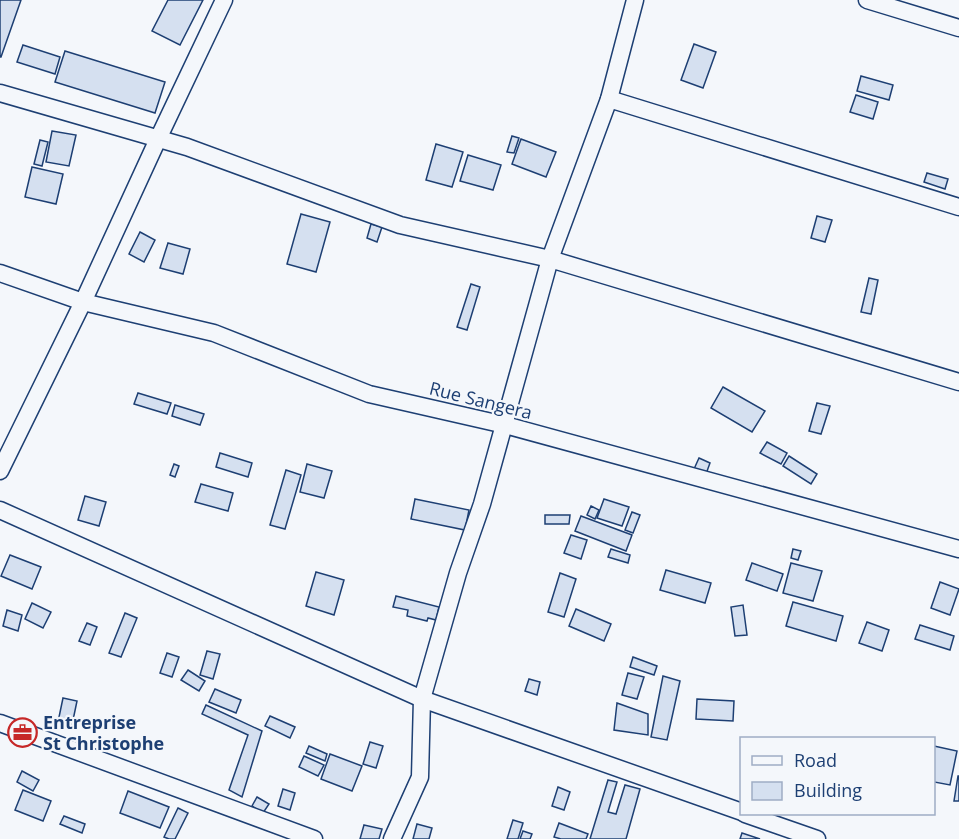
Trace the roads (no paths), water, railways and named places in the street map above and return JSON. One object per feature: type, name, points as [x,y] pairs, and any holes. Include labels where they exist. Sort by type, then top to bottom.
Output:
[{"type":"street","points":[[0,471],[83,302],[224,0]]},
{"type":"street","points":[[392,839],[420,777],[422,699],[458,573],[482,504],[550,259],[609,99],[635,0]]},
{"type":"street","points":[[867,0],[959,28]]},
{"type":"street","points":[[0,93],[187,147],[400,225],[550,259],[959,382]]},
{"type":"street","points":[[609,99],[959,207]]},
{"type":"street","name":"Rue Sangera","points":[[0,273],[83,302],[214,333],[369,393],[505,425],[959,549]]},
{"type":"street","points":[[0,510],[422,699],[740,812]]},
{"type":"street","points":[[0,723],[314,839]]},
{"type":"street","points":[[749,815],[817,839]]},
{"type":"place","name":"Entreprise St Christophe","points":[[22,732]]}]
